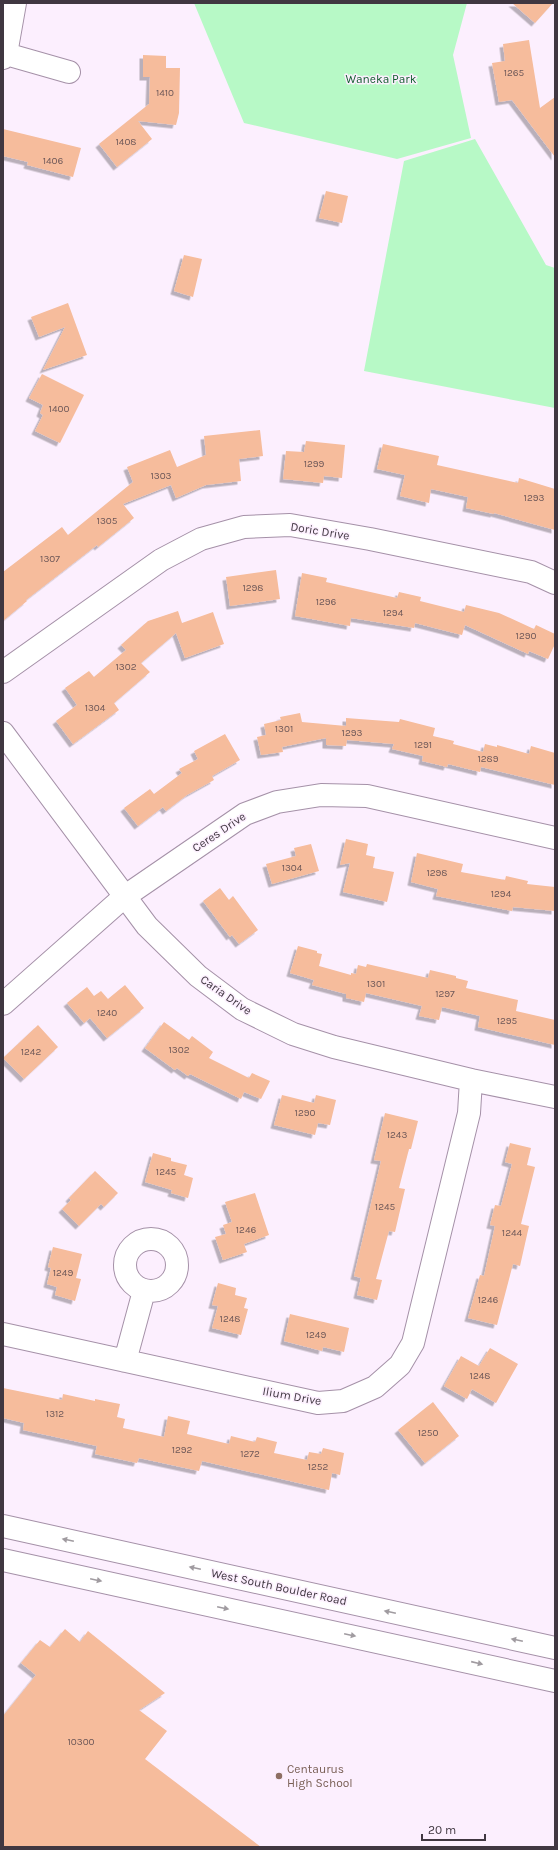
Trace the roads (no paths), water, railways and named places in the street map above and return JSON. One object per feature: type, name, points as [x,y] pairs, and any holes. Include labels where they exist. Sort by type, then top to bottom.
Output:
[{"type":"street","points":[[15,3],[5,56],[69,72]]},
{"type":"street","name":"Doric Drive","points":[[3,672],[161,560],[201,539],[244,527],[290,525],[370,539],[531,572],[555,583]]},
{"type":"street","name":"Caria Drive","points":[[3,733],[147,926],[198,976],[242,1009],[293,1034],[334,1047],[471,1080],[555,1097]]},
{"type":"street","name":"Ceres Drive","points":[[3,1004],[124,897],[245,814],[276,802],[321,795],[367,796],[555,838]]},
{"type":"street","name":"Ilium Drive","points":[[3,1334],[318,1403],[344,1401],[375,1387],[400,1365],[413,1343],[469,1113],[471,1080]]},
{"type":"street","points":[[125,1361],[144,1291]]},
{"type":"street","name":"West South Boulder Road","points":[[3,1526],[555,1648]]},
{"type":"street","points":[[3,1560],[555,1681]]},
{"type":"place","name":"Centaurus High School","points":[[279,1776]]},
{"type":"park label","name":"Waneka Park","points":[[381,79]]}]
